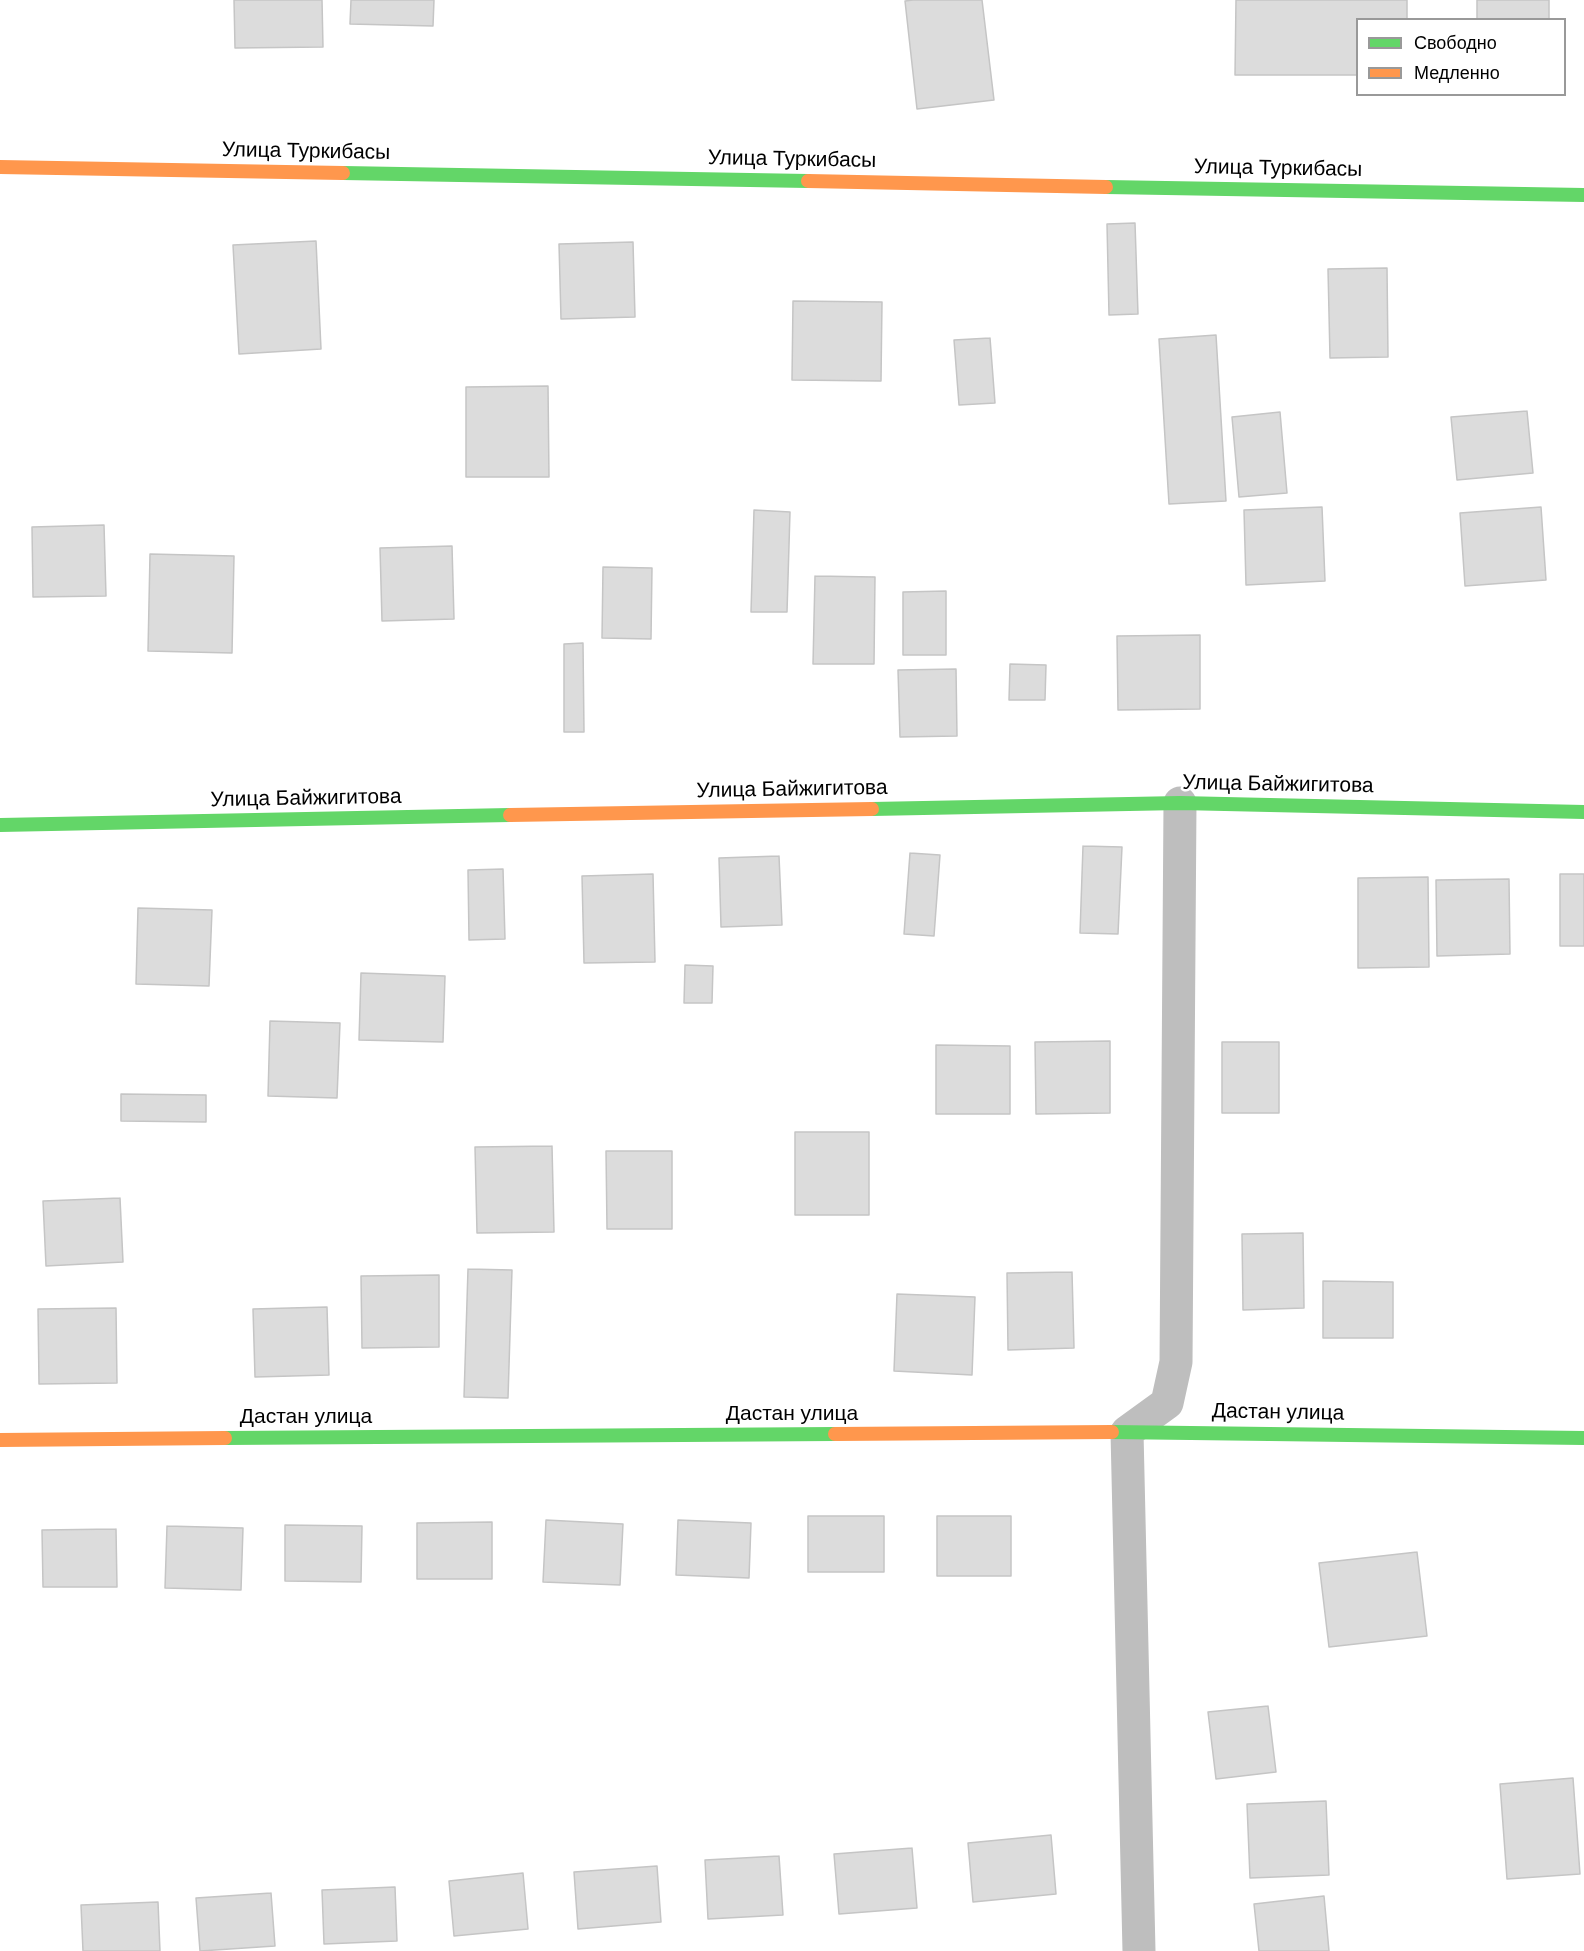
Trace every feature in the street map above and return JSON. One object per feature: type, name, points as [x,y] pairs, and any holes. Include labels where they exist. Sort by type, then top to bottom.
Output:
[{"type":"street","name":"Улица Туркибасы","points":[[0,167],[1584,195]]},
{"type":"street","name":"Улица Байжигитова","points":[[0,825],[1180,803],[1584,812]]},
{"type":"street","points":[[1139,1951],[1127,1432],[1167,1403],[1176,1362],[1180,803]]},
{"type":"street","name":"Дастан улица","points":[[0,1440],[1127,1432],[1584,1438]]},
{"type":"building","points":[[234,0],[322,0],[323,47],[235,48]]},
{"type":"building","points":[[351,0],[434,0],[433,26],[350,24]]},
{"type":"building","points":[[982,0],[994,100],[917,109],[905,1]]},
{"type":"building","points":[[1236,0],[1407,0],[1407,18],[1356,18],[1356,75],[1235,75]]},
{"type":"building","points":[[1477,0],[1549,0],[1549,18],[1477,18]]},
{"type":"building","points":[[1135,223],[1138,314],[1109,315],[1107,224]]},
{"type":"building","points":[[316,241],[321,349],[239,354],[233,245]]},
{"type":"building","points":[[633,242],[635,317],[561,319],[559,244]]},
{"type":"building","points":[[1387,268],[1388,357],[1330,358],[1328,269]]},
{"type":"building","points":[[793,301],[882,302],[881,381],[792,380]]},
{"type":"building","points":[[1216,335],[1226,501],[1169,504],[1159,339]]},
{"type":"building","points":[[990,338],[995,403],[959,405],[954,340]]},
{"type":"building","points":[[548,386],[549,477],[466,477],[466,387]]},
{"type":"building","points":[[1527,411],[1533,473],[1457,480],[1451,417]]},
{"type":"building","points":[[1280,412],[1287,493],[1239,497],[1232,417]]},
{"type":"building","points":[[1322,507],[1325,581],[1246,585],[1244,510]]},
{"type":"building","points":[[1541,507],[1546,580],[1465,586],[1460,513]]},
{"type":"building","points":[[754,510],[790,512],[787,612],[751,612]]},
{"type":"building","points":[[104,525],[106,596],[33,597],[32,527]]},
{"type":"building","points":[[452,546],[454,619],[382,621],[380,548]]},
{"type":"building","points":[[150,554],[234,556],[232,653],[148,651]]},
{"type":"building","points":[[603,567],[652,568],[651,639],[602,638]]},
{"type":"building","points":[[815,576],[875,577],[874,664],[813,664]]},
{"type":"building","points":[[946,591],[946,655],[903,655],[903,592]]},
{"type":"building","points":[[1200,635],[1200,709],[1118,710],[1117,636]]},
{"type":"building","points":[[583,643],[584,732],[564,732],[564,644]]},
{"type":"building","points":[[1010,664],[1046,665],[1045,700],[1009,700]]},
{"type":"building","points":[[956,669],[957,736],[900,737],[898,670]]},
{"type":"building","points":[[1083,846],[1122,847],[1118,934],[1080,933]]},
{"type":"building","points":[[910,853],[940,855],[934,936],[904,934]]},
{"type":"building","points":[[779,856],[782,925],[721,927],[719,858]]},
{"type":"building","points":[[503,869],[505,939],[469,940],[468,870]]},
{"type":"building","points":[[653,874],[655,962],[584,963],[582,876]]},
{"type":"building","points":[[1560,874],[1584,874],[1584,946],[1560,946]]},
{"type":"building","points":[[1428,877],[1429,967],[1358,968],[1358,878]]},
{"type":"building","points":[[1509,879],[1510,954],[1437,956],[1436,880]]},
{"type":"building","points":[[138,908],[212,910],[209,986],[136,984]]},
{"type":"building","points":[[685,965],[713,966],[712,1003],[684,1003]]},
{"type":"building","points":[[361,973],[445,976],[443,1042],[359,1040]]},
{"type":"building","points":[[270,1021],[340,1023],[337,1098],[268,1096]]},
{"type":"building","points":[[1110,1041],[1110,1113],[1036,1114],[1035,1042]]},
{"type":"building","points":[[1222,1042],[1279,1042],[1279,1113],[1222,1113]]},
{"type":"building","points":[[936,1045],[1010,1046],[1010,1114],[936,1114]]},
{"type":"building","points":[[121,1094],[206,1095],[206,1122],[121,1121]]},
{"type":"building","points":[[795,1132],[869,1132],[869,1215],[795,1215]]},
{"type":"building","points":[[552,1146],[554,1232],[477,1233],[475,1147]]},
{"type":"building","points":[[606,1151],[672,1151],[672,1229],[607,1229]]},
{"type":"building","points":[[120,1198],[123,1262],[46,1266],[43,1201]]},
{"type":"building","points":[[1303,1233],[1304,1308],[1243,1310],[1242,1234]]},
{"type":"building","points":[[468,1269],[512,1270],[508,1398],[464,1397]]},
{"type":"building","points":[[1072,1272],[1074,1348],[1008,1350],[1007,1273]]},
{"type":"building","points":[[439,1275],[439,1347],[362,1348],[361,1276]]},
{"type":"building","points":[[1323,1281],[1393,1282],[1393,1338],[1323,1338]]},
{"type":"building","points":[[897,1294],[975,1297],[972,1375],[894,1371]]},
{"type":"building","points":[[327,1307],[329,1375],[255,1377],[253,1309]]},
{"type":"building","points":[[116,1308],[117,1383],[39,1384],[38,1309]]},
{"type":"building","points":[[808,1516],[884,1516],[884,1572],[808,1572]]},
{"type":"building","points":[[937,1516],[1011,1516],[1011,1576],[937,1576]]},
{"type":"building","points":[[546,1520],[623,1524],[620,1585],[543,1582]]},
{"type":"building","points":[[678,1520],[751,1523],[749,1578],[676,1575]]},
{"type":"building","points":[[492,1522],[492,1579],[417,1579],[417,1523]]},
{"type":"building","points":[[285,1525],[362,1526],[361,1582],[285,1581]]},
{"type":"building","points":[[167,1526],[243,1528],[241,1590],[165,1588]]},
{"type":"building","points":[[116,1529],[117,1587],[43,1587],[42,1530]]},
{"type":"building","points":[[1417,1552],[1427,1636],[1329,1647],[1319,1563]]},
{"type":"building","points":[[1268,1706],[1276,1772],[1216,1779],[1208,1712]]},
{"type":"building","points":[[1573,1778],[1580,1874],[1507,1879],[1500,1784]]},
{"type":"building","points":[[1326,1801],[1329,1875],[1250,1878],[1247,1804]]},
{"type":"building","points":[[1051,1835],[1056,1894],[973,1902],[968,1843]]},
{"type":"building","points":[[912,1848],[917,1908],[839,1914],[834,1854]]},
{"type":"building","points":[[779,1856],[783,1915],[708,1919],[705,1860]]},
{"type":"building","points":[[657,1866],[661,1922],[578,1929],[574,1872]]},
{"type":"building","points":[[523,1873],[528,1929],[454,1936],[449,1881]]},
{"type":"building","points":[[395,1887],[397,1941],[324,1944],[322,1890]]},
{"type":"building","points":[[271,1893],[275,1946],[200,1951],[196,1898]]},
{"type":"building","points":[[1324,1896],[1329,1951],[1259,1951],[1254,1904]]},
{"type":"building","points":[[158,1902],[160,1951],[83,1951],[81,1905]]},
{"type":"traffic: fast","points":[[343,173],[808,181]]},
{"type":"traffic: fast","points":[[1106,187],[1584,195]]},
{"type":"traffic: fast","points":[[872,809],[1180,803],[1584,812]]},
{"type":"traffic: fast","points":[[0,825],[510,815]]},
{"type":"traffic: fast","points":[[1112,1432],[1584,1438]]},
{"type":"traffic: fast","points":[[225,1438],[835,1434]]},
{"type":"traffic: slow","points":[[0,167],[343,173]]},
{"type":"traffic: slow","points":[[808,181],[1106,187]]},
{"type":"traffic: slow","points":[[510,815],[872,809]]},
{"type":"traffic: slow","points":[[835,1434],[1112,1432]]},
{"type":"traffic: slow","points":[[0,1440],[225,1438]]}]
